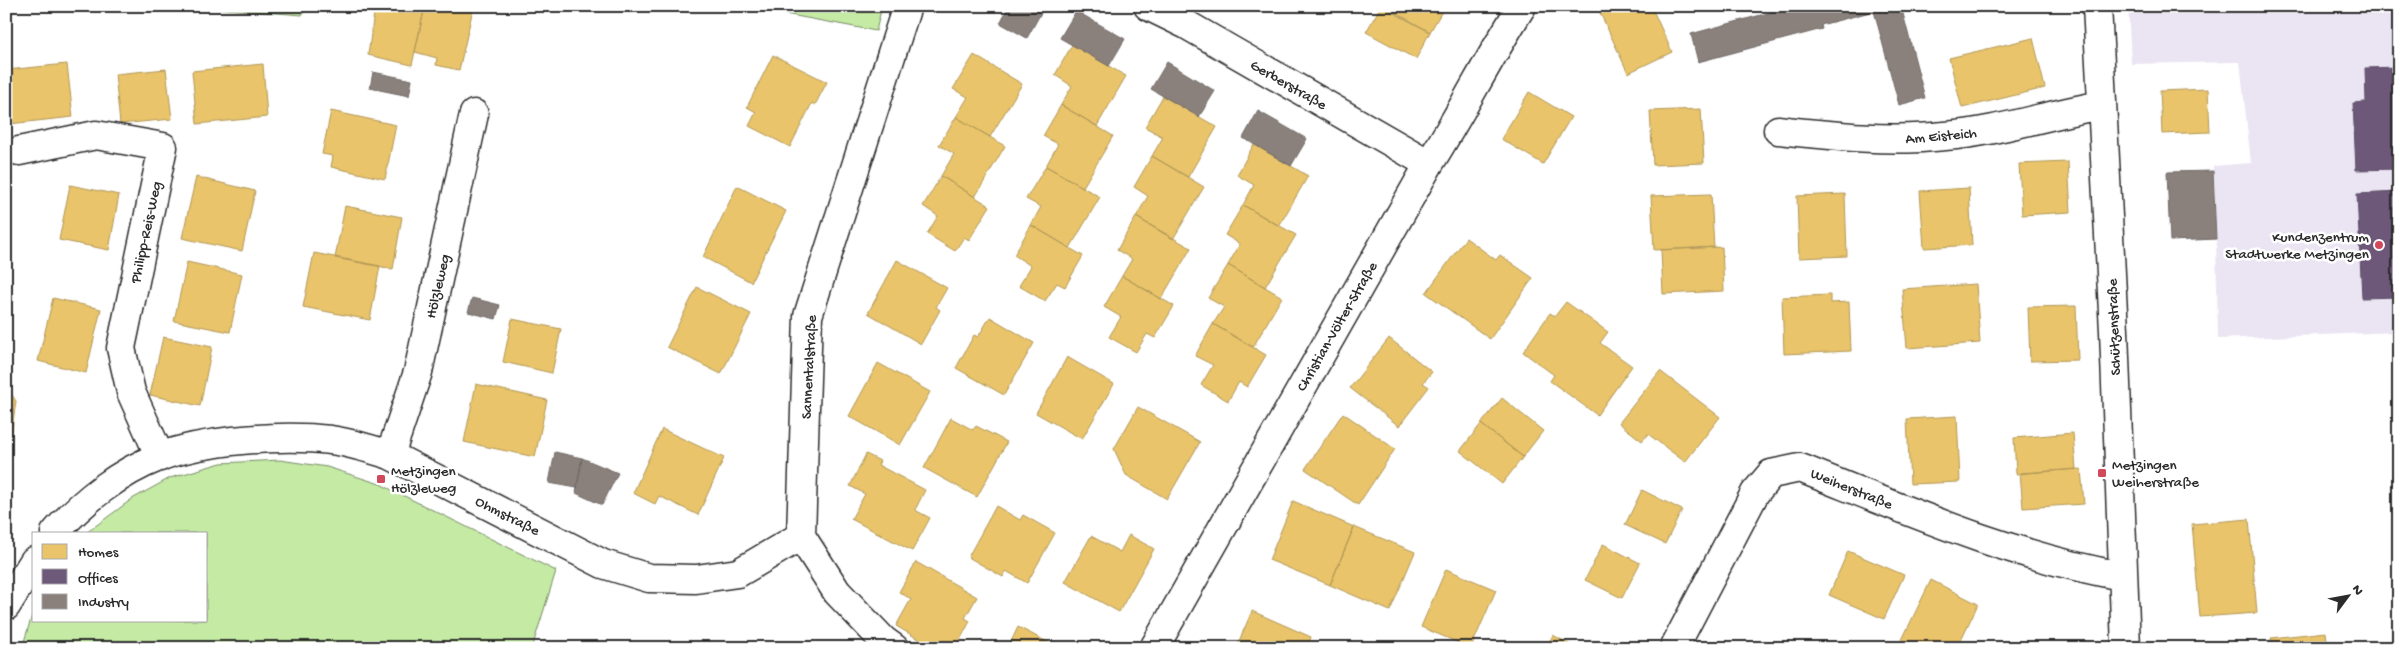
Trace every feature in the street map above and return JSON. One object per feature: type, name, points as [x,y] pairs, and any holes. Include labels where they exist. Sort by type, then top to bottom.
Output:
[{"type":"street","name":"Sannentalstraße","points":[[801,536],[808,316],[907,6]]},
{"type":"street","name":"Gerberstraße","points":[[1148,6],[1192,16],[1428,164]]},
{"type":"street","name":"Christian-Völter-Straße","points":[[1154,648],[1428,164],[1522,6]]},
{"type":"street","name":"Schützenstraße","points":[[2097,6],[2114,331],[2126,648]]},
{"type":"street","name":"Am Eisteich","points":[[1778,130],[1869,139],[1945,136],[1980,132],[2102,105]]},
{"type":"street","name":"Hölzleweg","points":[[390,455],[418,372],[474,114]]},
{"type":"street","name":"Philipp-Reis-Weg","points":[[19,151],[96,135],[163,147],[121,348],[131,392],[160,457]]},
{"type":"street","name":"Ohmstraße","points":[[56,532],[91,498],[117,478],[160,457],[216,443],[275,438],[330,440],[390,455],[603,564],[649,578],[696,579],[738,573],[801,536]]},
{"type":"street","name":"Weiherstraße","points":[[1674,648],[1755,493],[1771,474],[1800,468],[1976,538],[2076,568],[2122,576]]},
{"type":"street","points":[[801,536],[837,592],[883,640],[894,648]]},
{"type":"street","points":[[6,606],[32,564]]},
{"type":"shaded area","points":[[2128,6],[2399,6],[2399,332],[2218,339],[2216,240],[2170,241],[2167,172],[2213,171],[2213,166],[2251,163],[2240,62],[2131,64]]},
{"type":"green space","points":[[187,6],[307,6],[302,15]]},
{"type":"green space","points":[[742,6],[882,6],[876,31]]},
{"type":"green space","points":[[280,460],[327,467],[380,484],[556,571],[532,648],[22,648],[32,616],[32,622],[208,622],[208,532],[87,532],[132,499],[170,478],[221,463]]},
{"type":"building: Homes","points":[[375,6],[425,6],[412,65],[368,55]]},
{"type":"building: Homes","points":[[425,6],[461,6],[473,9],[459,70],[436,65],[437,58],[415,52]]},
{"type":"building: Homes","points":[[1381,6],[1430,32],[1416,59],[1366,32]]},
{"type":"building: Homes","points":[[1384,6],[1445,6],[1430,32]]},
{"type":"building: Homes","points":[[1597,6],[1651,6],[1672,52],[1628,73]]},
{"type":"building: Homes","points":[[2033,38],[2045,88],[1962,108],[1949,58]]},
{"type":"building: Homes","points":[[1072,45],[1126,76],[1097,126],[1061,105],[1072,86],[1055,75]]},
{"type":"building: Homes","points":[[773,55],[827,82],[815,105],[812,103],[790,147],[749,126],[756,112],[747,107]]},
{"type":"building: Homes","points":[[974,55],[1022,84],[990,137],[956,117],[968,97],[953,89]]},
{"type":"building: Homes","points":[[67,64],[73,117],[9,124],[6,70]]},
{"type":"building: Homes","points":[[263,64],[267,117],[197,124],[192,71]]},
{"type":"building: Homes","points":[[166,69],[172,119],[120,124],[115,74]]},
{"type":"building: Homes","points":[[2208,89],[2210,132],[2162,134],[2160,91]]},
{"type":"building: Homes","points":[[1529,92],[1571,117],[1543,164],[1501,139]]},
{"type":"building: Homes","points":[[1163,96],[1217,127],[1188,177],[1152,156],[1163,137],[1145,127]]},
{"type":"building: Homes","points":[[1061,105],[1113,136],[1083,187],[1046,166],[1058,144],[1043,136]]},
{"type":"building: Homes","points":[[1701,109],[1704,163],[1653,165],[1650,111]]},
{"type":"building: Homes","points":[[331,111],[396,125],[385,179],[331,167],[333,156],[322,154]]},
{"type":"building: Homes","points":[[956,117],[1005,146],[975,197],[941,176],[954,154],[939,145]]},
{"type":"building: Homes","points":[[1254,144],[1308,176],[1279,226],[1243,205],[1254,185],[1237,175]]},
{"type":"building: Homes","points":[[1152,156],[1204,187],[1173,239],[1136,217],[1148,196],[1134,187]]},
{"type":"building: Homes","points":[[2068,162],[2071,212],[2022,215],[2019,164]]},
{"type":"building: Homes","points":[[1046,166],[1100,197],[1070,248],[1031,225],[1041,207],[1026,199]]},
{"type":"building: Homes","points":[[941,176],[990,206],[969,240],[964,237],[955,251],[927,234],[938,216],[923,206]]},
{"type":"building: Homes","points":[[196,177],[255,191],[242,251],[182,238]]},
{"type":"building: Homes","points":[[70,185],[119,195],[109,250],[59,240]]},
{"type":"building: Homes","points":[[737,186],[786,211],[751,282],[703,257]]},
{"type":"building: Homes","points":[[1969,188],[1972,245],[1924,248],[1920,191]]},
{"type":"building: Homes","points":[[1711,194],[1714,247],[1654,250],[1651,196]]},
{"type":"building: Homes","points":[[1845,194],[1847,256],[1799,258],[1797,196]]},
{"type":"building: Homes","points":[[1243,205],[1296,235],[1265,287],[1228,265],[1240,244],[1225,235]]},
{"type":"building: Homes","points":[[345,206],[402,217],[393,269],[335,258]]},
{"type":"building: Homes","points":[[1136,217],[1191,248],[1161,299],[1122,276],[1132,259],[1117,250]]},
{"type":"building: Homes","points":[[1031,225],[1083,256],[1065,287],[1057,283],[1045,301],[1019,286],[1031,266],[1014,255]]},
{"type":"building: Homes","points":[[1466,238],[1496,260],[1500,255],[1533,278],[1490,339],[1426,293]]},
{"type":"building: Homes","points":[[1722,247],[1724,291],[1663,294],[1661,250]]},
{"type":"building: Homes","points":[[314,253],[380,266],[370,320],[303,307]]},
{"type":"building: Homes","points":[[897,260],[947,288],[936,307],[940,310],[921,344],[868,313]]},
{"type":"building: Homes","points":[[187,262],[242,274],[230,332],[174,321]]},
{"type":"building: Homes","points":[[1228,265],[1282,297],[1253,347],[1213,324],[1224,307],[1208,298]]},
{"type":"building: Homes","points":[[1122,276],[1174,306],[1155,338],[1147,334],[1136,352],[1109,337],[1121,317],[1104,307]]},
{"type":"building: Homes","points":[[1976,284],[1980,343],[1907,348],[1902,289]]},
{"type":"building: Homes","points":[[697,287],[751,314],[721,374],[667,347]]},
{"type":"building: Homes","points":[[1830,295],[1830,303],[1849,302],[1851,351],[1784,354],[1782,297]]},
{"type":"building: Homes","points":[[53,298],[101,309],[86,373],[38,361]]},
{"type":"building: Homes","points":[[1566,302],[1608,332],[1600,343],[1632,366],[1597,415],[1550,381],[1554,375],[1523,352],[1550,313],[1555,316]]},
{"type":"building: Homes","points":[[2076,306],[2078,360],[2030,361],[2028,307]]},
{"type":"building: Homes","points":[[990,317],[1034,343],[1004,395],[956,368],[974,335],[978,337]]},
{"type":"building: Homes","points":[[512,319],[561,329],[552,373],[503,362]]},
{"type":"building: Homes","points":[[1213,324],[1266,355],[1247,387],[1239,382],[1228,401],[1201,385],[1213,365],[1195,356]]},
{"type":"building: Homes","points":[[163,337],[212,347],[200,406],[150,395]]},
{"type":"building: Homes","points":[[1389,338],[1432,372],[1423,383],[1429,387],[1399,426],[1350,388]]},
{"type":"building: Homes","points":[[1067,357],[1114,384],[1082,439],[1036,413]]},
{"type":"building: Homes","points":[[878,363],[930,392],[900,445],[849,416]]},
{"type":"building: Homes","points":[[1660,371],[1720,417],[1685,462],[1648,434],[1642,441],[1619,423]]},
{"type":"building: Homes","points":[[476,384],[547,400],[535,457],[464,442]]},
{"type":"building: Homes","points":[[6,386],[16,401],[11,436],[6,435]]},
{"type":"building: Homes","points":[[1502,398],[1543,431],[1523,457],[1481,424]]},
{"type":"building: Homes","points":[[1138,407],[1200,442],[1167,499],[1126,475],[1114,449]]},
{"type":"building: Homes","points":[[1343,413],[1395,449],[1358,505],[1305,469]]},
{"type":"building: Homes","points":[[1957,416],[1960,482],[1910,484],[1907,419]]},
{"type":"building: Homes","points":[[951,418],[973,430],[976,426],[1007,442],[977,497],[924,468]]},
{"type":"building: Homes","points":[[1481,424],[1523,457],[1502,484],[1460,451]]},
{"type":"building: Homes","points":[[662,429],[724,458],[698,515],[659,496],[655,504],[633,493]]},
{"type":"building: Homes","points":[[2073,433],[2076,469],[2016,474],[2014,438]]},
{"type":"building: Homes","points":[[866,454],[880,461],[878,465],[925,490],[915,510],[930,518],[912,551],[851,519],[865,494],[850,486]]},
{"type":"building: Homes","points":[[2081,469],[2084,504],[2023,508],[2020,473]]},
{"type":"building: Homes","points":[[1642,490],[1682,510],[1665,544],[1625,525]]},
{"type":"building: Homes","points":[[1293,501],[1354,527],[1330,585],[1269,560]]},
{"type":"building: Homes","points":[[996,506],[1020,520],[1023,515],[1055,533],[1027,583],[1006,571],[1003,577],[968,557]]},
{"type":"building: Homes","points":[[2249,519],[2257,613],[2200,617],[2192,524]]},
{"type":"building: Homes","points":[[1354,527],[1415,552],[1390,611],[1330,585]]},
{"type":"building: Homes","points":[[1129,535],[1154,549],[1119,612],[1065,582],[1091,536],[1120,552]]},
{"type":"building: Homes","points":[[1603,544],[1640,563],[1622,598],[1585,580]]},
{"type":"building: Homes","points":[[1848,551],[1904,575],[1884,619],[1829,595]]},
{"type":"building: Homes","points":[[916,562],[977,597],[965,618],[970,621],[956,648],[934,648],[896,626],[911,599],[899,592]]},
{"type":"building: Homes","points":[[1446,569],[1496,590],[1471,648],[1421,627]]},
{"type":"building: Homes","points":[[1931,580],[1978,604],[1957,648],[1898,648]]},
{"type":"building: Homes","points":[[1252,611],[1311,637],[1307,648],[1236,648]]},
{"type":"building: Homes","points":[[1018,627],[1059,648],[1008,648]]},
{"type":"building: Homes","points":[[2326,632],[2328,648],[2272,648],[2271,638]]},
{"type":"building: Homes","points":[[1553,635],[1576,648],[1546,648]]},
{"type":"building: Offices","points":[[2399,67],[2399,169],[2356,170],[2353,103],[2366,102],[2365,68]]},
{"type":"building: Offices","name":"Kundenzentrum Stadtwerke Metzingen","points":[[2399,192],[2399,297],[2362,298],[2357,194]]},
{"type":"building: Industry","points":[[1009,6],[1033,6],[1042,11],[1027,38],[1000,23]]},
{"type":"building: Industry","points":[[1794,6],[1901,6],[1925,98],[1899,105],[1874,11],[1821,25],[1822,29],[1698,62],[1691,34]]},
{"type":"building: Industry","points":[[1076,11],[1125,39],[1109,66],[1060,38]]},
{"type":"building: Industry","points":[[1167,62],[1215,91],[1199,117],[1151,89]]},
{"type":"building: Industry","points":[[373,72],[412,80],[409,96],[370,88]]},
{"type":"building: Industry","points":[[1258,111],[1307,139],[1291,166],[1243,138]]},
{"type":"building: Industry","points":[[2213,171],[2216,239],[2170,241],[2167,172]]},
{"type":"building: Industry","points":[[472,298],[500,305],[496,319],[468,312]]},
{"type":"building: Industry","points":[[555,452],[582,458],[577,488],[549,483]]},
{"type":"building: Industry","points":[[582,458],[618,473],[602,505],[576,493]]},
{"type":"place","name":"Kundenzentrum Stadtwerke Metzingen","points":[[2379,245]]},
{"type":"place","name":"Metzingen Weiherstraße","points":[[2102,473]]},
{"type":"place","name":"Metzingen Hölzleweg","points":[[381,479]]}]
